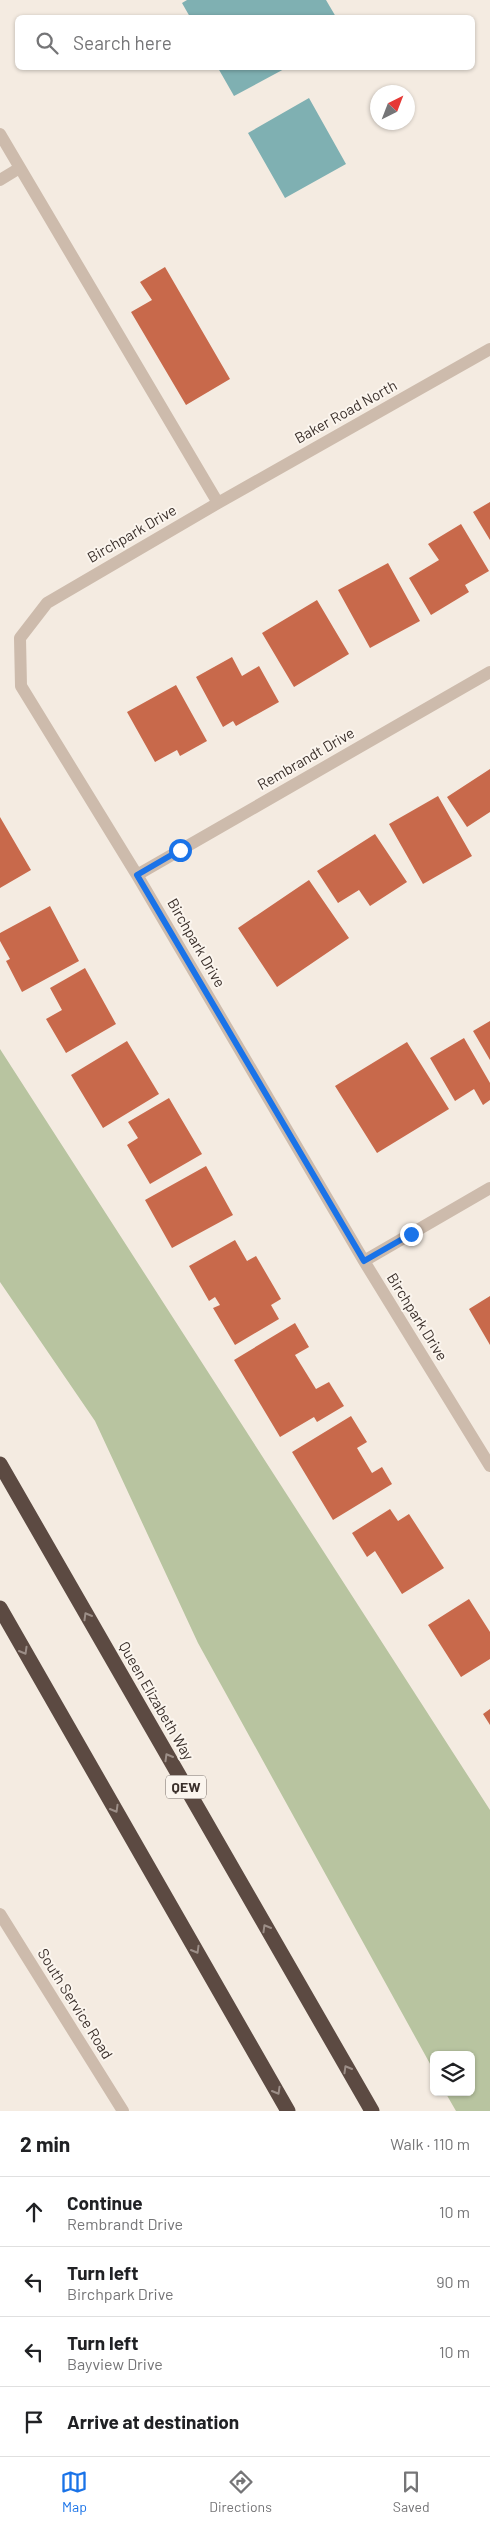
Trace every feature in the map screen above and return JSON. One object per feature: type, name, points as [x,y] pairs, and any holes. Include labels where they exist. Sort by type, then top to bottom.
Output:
[{"type":"highway","name":"Queen Elizabeth Way","points":[[0,1464],[372,2111]]},
{"type":"highway","points":[[0,1608],[288,2111]]},
{"type":"street","points":[[0,134],[18,169],[218,503]]},
{"type":"street","points":[[0,180],[18,169]]},
{"type":"street","name":"Baker Road North","points":[[218,503],[490,349]]},
{"type":"street","name":"Birchpark Drive","points":[[218,503],[47,603],[20,638],[21,686],[137,875],[364,1261],[490,1466]]},
{"type":"street","name":"Rembrandt Drive","points":[[137,875],[490,672]]},
{"type":"street","points":[[364,1261],[490,1188]]},
{"type":"street","name":"South Service Road","points":[[0,1914],[123,2111]]},
{"type":"green space","points":[[0,1049],[490,1810],[490,2111],[456,2111],[447,2096],[475,2096],[475,2051],[430,2051],[430,2064],[198,1643],[95,1421],[0,1282]]},
{"type":"water","points":[[187,0],[326,0],[335,15],[189,15],[182,3]]},
{"type":"water","points":[[219,70],[282,70],[234,96]]},
{"type":"water","points":[[309,98],[346,164],[285,198],[248,133]]},
{"type":"building","points":[[165,267],[230,379],[186,405],[131,312],[152,300],[140,282]]},
{"type":"building","points":[[490,502],[490,540],[473,512]]},
{"type":"building","points":[[461,524],[489,571],[465,585],[469,592],[431,615],[409,578],[439,560],[428,544]]},
{"type":"building","points":[[388,563],[420,621],[370,648],[338,590]]},
{"type":"building","points":[[317,600],[349,654],[294,687],[262,633]]},
{"type":"building","points":[[232,657],[242,676],[259,666],[279,702],[236,726],[233,721],[223,727],[196,677]]},
{"type":"building","points":[[176,685],[207,741],[180,756],[177,750],[155,762],[127,712]]},
{"type":"building","points":[[490,769],[490,812],[467,827],[447,797]]},
{"type":"building","points":[[438,796],[472,856],[423,884],[389,824]]},
{"type":"building","points":[[0,817],[31,870],[0,888]]},
{"type":"building","points":[[375,834],[407,882],[370,906],[359,890],[338,903],[317,871]]},
{"type":"building","points":[[309,880],[349,938],[277,987],[238,928]]},
{"type":"building","points":[[50,906],[79,961],[22,992],[6,961],[10,959],[0,941],[0,933]]},
{"type":"building","points":[[85,968],[116,1024],[66,1053],[46,1019],[62,1010],[50,988]]},
{"type":"building","points":[[490,1021],[490,1060],[473,1031]]},
{"type":"building","points":[[464,1038],[490,1083],[490,1100],[483,1105],[474,1089],[455,1101],[430,1058]]},
{"type":"building","points":[[127,1041],[159,1094],[103,1128],[71,1075]]},
{"type":"building","points":[[407,1042],[449,1109],[377,1153],[335,1086]]},
{"type":"building","points":[[169,1098],[202,1154],[150,1184],[127,1145],[138,1138],[128,1122]]},
{"type":"building","points":[[206,1166],[233,1215],[172,1248],[145,1200]]},
{"type":"building","points":[[235,1240],[247,1261],[256,1256],[281,1299],[271,1305],[279,1319],[235,1345],[213,1308],[220,1305],[215,1297],[209,1301],[189,1266]]},
{"type":"building","points":[[490,1296],[490,1345],[469,1309]]},
{"type":"building","points":[[295,1323],[309,1347],[295,1355],[316,1389],[329,1382],[344,1406],[317,1422],[314,1417],[280,1437],[234,1360]]},
{"type":"building","points":[[351,1416],[367,1442],[357,1448],[372,1473],[382,1467],[392,1484],[333,1520],[292,1452]]},
{"type":"building","points":[[390,1509],[398,1521],[409,1514],[444,1568],[402,1594],[375,1551],[367,1557],[352,1533]]},
{"type":"building","points":[[469,1599],[490,1632],[490,1659],[461,1677],[428,1625]]},
{"type":"building","points":[[490,1709],[490,1725],[483,1714]]},
{"type":"route","points":[[180,850],[137,875],[364,1261],[411,1234]]}]
